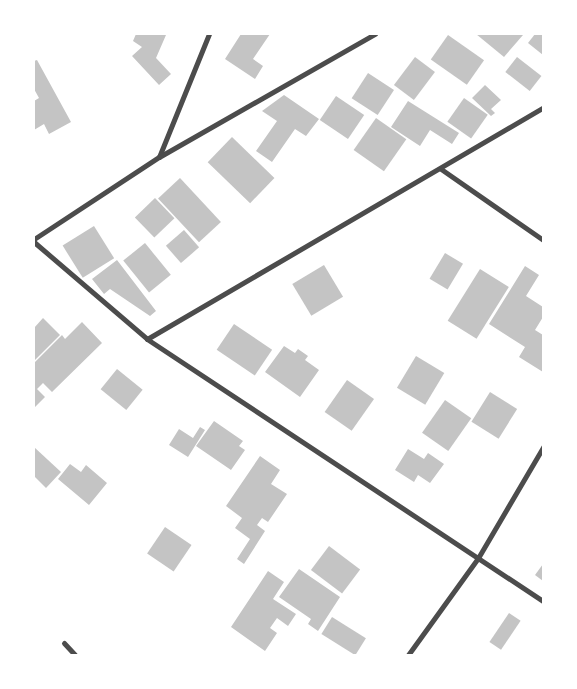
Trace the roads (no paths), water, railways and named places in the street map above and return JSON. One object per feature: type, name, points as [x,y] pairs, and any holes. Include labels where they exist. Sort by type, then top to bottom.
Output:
[{"type":"street","points":[[159,157],[209,34]]},
{"type":"street","points":[[376,34],[159,157],[34,240],[147,339],[543,601]]},
{"type":"street","points":[[147,339],[543,108]]},
{"type":"street","points":[[441,169],[543,240]]},
{"type":"street","points":[[408,655],[478,558],[543,447]]},
{"type":"street","points":[[64,643],[75,655]]}]
